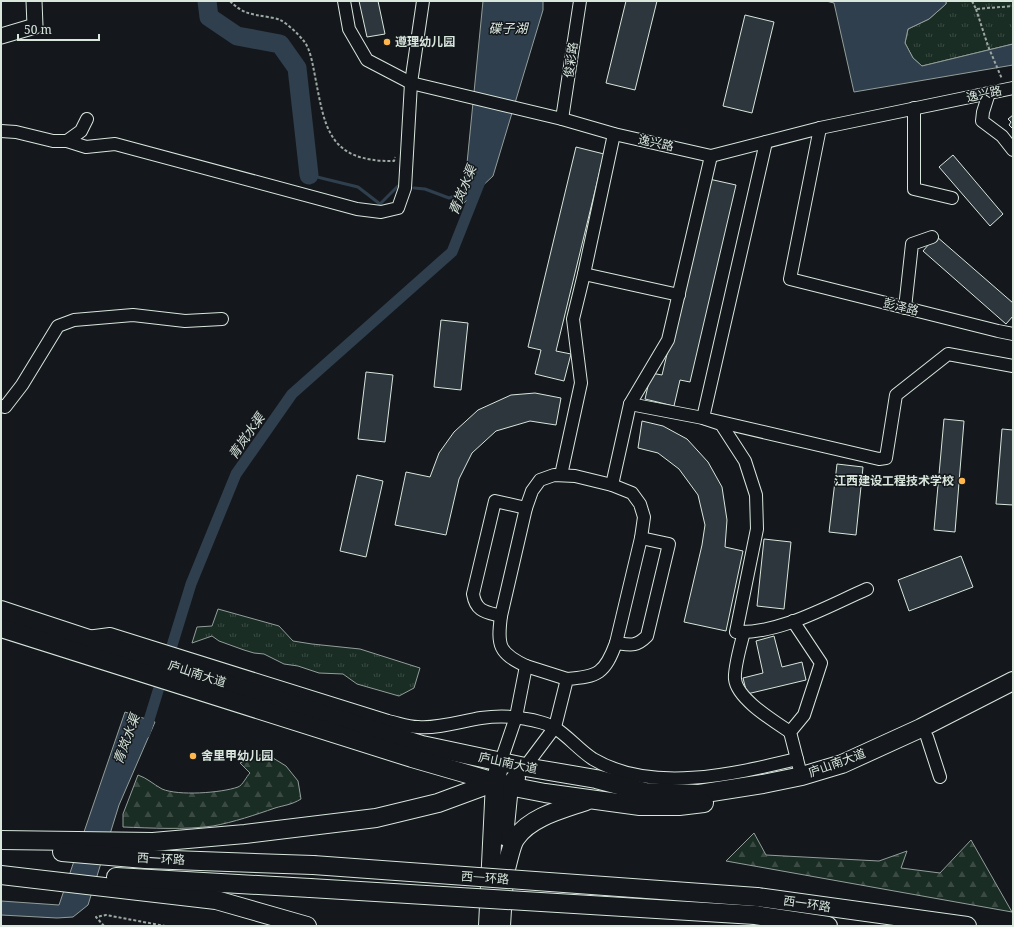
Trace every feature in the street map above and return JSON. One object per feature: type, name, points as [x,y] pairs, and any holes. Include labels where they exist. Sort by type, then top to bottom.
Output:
[{"type":"highway","name":"庐山南大道","points":[[1,610],[185,672],[422,745],[525,767],[596,779],[645,792],[700,794],[802,776],[842,764],[921,728],[1013,681]]},
{"type":"highway","name":"庐山南大道","points":[[1,628],[143,658]]},
{"type":"highway","name":"庐山南大道","points":[[185,672],[412,758],[502,784],[545,793],[640,806],[679,806],[734,800],[798,789],[841,777],[873,764],[1013,694]]},
{"type":"highway","points":[[501,761],[502,858],[504,877],[501,926]]},
{"type":"highway","points":[[1,840],[153,842],[245,834],[376,818],[438,803],[502,784],[525,767]]},
{"type":"highway","points":[[488,926],[502,784]]},
{"type":"highway","points":[[504,877],[515,838],[526,827],[548,814],[590,800]]},
{"type":"highway","name":"西一环路","points":[[1,846],[145,859],[313,865],[757,898],[967,926]]},
{"type":"highway","name":"西一环路","points":[[1,871],[754,915],[828,926]]},
{"type":"highway","points":[[1,875],[216,900],[307,926]]},
{"type":"main road","points":[[1,36],[35,26],[34,1]]},
{"type":"street","name":"逸兴路","points":[[344,1],[350,29],[367,60],[411,83],[562,119],[614,134],[711,156],[820,128],[1013,88]]},
{"type":"street","points":[[1,131],[16,132],[53,141],[67,141],[86,147],[115,144],[349,207],[381,212],[398,208],[405,187],[411,83],[423,1]]},
{"type":"street","name":"俊彩路","points":[[562,119],[580,1]]},
{"type":"street","points":[[989,93],[983,112],[982,121],[1002,136],[1013,150]]},
{"type":"street","points":[[914,108],[914,189],[952,198]]},
{"type":"street","points":[[67,141],[81,131],[87,119]]},
{"type":"street","name":"彭泽路","points":[[820,128],[790,280],[998,332],[1013,334]]},
{"type":"street","points":[[561,475],[581,383],[573,319],[614,134]]},
{"type":"street","points":[[703,418],[766,142]]},
{"type":"street","points":[[612,485],[630,404],[668,340],[711,156]]},
{"type":"street","points":[[905,308],[912,244],[932,237]]},
{"type":"street","points":[[584,274],[679,295]]},
{"type":"street","points":[[1,406],[5,407],[15,395],[58,326],[74,320],[133,315],[186,321],[222,320]]},
{"type":"street","points":[[630,404],[703,418],[879,459],[886,458],[896,395],[948,354],[1013,366]]},
{"type":"street","points":[[703,418],[722,424],[745,461],[756,495],[757,530],[736,632],[766,629],[793,621],[867,589]]},
{"type":"street","points":[[554,475],[575,476],[612,485],[632,493],[640,504],[644,517],[616,643],[610,660],[600,671],[586,678],[566,678],[526,666],[510,658],[501,648],[499,633],[501,616],[526,508],[532,491],[540,480],[554,475]]},
{"type":"street","points":[[501,616],[480,610],[474,602],[473,594],[495,501],[526,508]]},
{"type":"street","points":[[616,643],[633,645],[641,643],[648,636],[666,560],[669,544],[640,538]]},
{"type":"street","points":[[790,732],[804,715],[821,663],[793,621]]},
{"type":"street","points":[[744,632],[735,678],[737,688],[758,711],[790,732],[802,776]]},
{"type":"street","points":[[143,658],[185,672],[418,728],[482,718],[516,717],[555,727],[593,759],[615,769],[642,777],[671,778],[713,776],[748,771],[797,759]]},
{"type":"street","points":[[501,761],[516,717],[526,666]]},
{"type":"street","points":[[525,767],[555,727],[566,678]]},
{"type":"street","points":[[927,737],[940,777]]},
{"type":"path","points":[[230,1],[248,15],[280,20],[304,41],[310,53],[327,129],[338,146],[352,154],[376,161],[394,160],[396,153]]},
{"type":"path","points":[[972,1],[988,46],[999,71]]},
{"type":"path","points":[[976,9],[1013,6]]},
{"type":"path","points":[[104,926],[96,917],[106,915],[165,926]]},
{"type":"green space","points":[[946,1],[1013,1],[1013,44],[922,66],[913,58],[905,43],[908,29],[929,19],[946,4]]},
{"type":"green space","points":[[218,609],[279,626],[293,641],[360,649],[420,668],[414,688],[399,696],[357,684],[343,674],[319,673],[298,666],[284,664],[264,654],[254,653],[219,641],[212,636],[192,643],[197,627],[212,626]]},
{"type":"green space","points":[[265,753],[286,766],[298,781],[301,799],[291,804],[213,826],[180,828],[123,827],[123,814],[138,775],[162,789],[169,791],[200,793],[221,791],[240,786],[250,773],[240,763]]},
{"type":"green space","points":[[754,833],[766,855],[879,861],[907,851],[901,868],[940,873],[971,840],[1012,912],[726,861]]},
{"type":"water","name":"碟子湖","points":[[483,1],[543,1],[543,10],[493,176],[463,204]]},
{"type":"water","points":[[826,1],[946,1],[946,4],[929,19],[908,29],[905,43],[913,58],[922,66],[1013,44],[1013,65],[854,92],[834,3]]},
{"type":"water","points":[[125,712],[155,722],[119,805],[88,905],[73,917],[57,918],[1,915],[1,901],[59,905]]},
{"type":"building","points":[[359,1],[378,1],[385,34],[367,37]]},
{"type":"building","points":[[626,1],[657,1],[635,90],[606,83]]},
{"type":"building","points":[[745,15],[774,22],[752,113],[723,106]]},
{"type":"building","points":[[1013,115],[1013,129],[1009,125],[1011,122],[1008,119]]},
{"type":"building","points":[[576,147],[604,154],[556,351],[571,354],[564,381],[535,374],[541,350],[528,347]]},
{"type":"building","points":[[953,155],[1003,214],[990,226],[939,167]]},
{"type":"building","points":[[709,179],[736,185],[690,382],[680,380],[674,406],[645,399],[651,373],[662,375]]},
{"type":"building","points":[[936,236],[1013,303],[1013,316],[1006,324],[923,251]]},
{"type":"building","points":[[441,320],[468,323],[461,390],[434,387]]},
{"type":"building","points":[[366,372],[393,375],[385,442],[358,439]]},
{"type":"building","points":[[535,393],[561,398],[556,425],[530,421],[496,431],[472,453],[459,479],[446,535],[395,525],[406,472],[430,477],[439,453],[454,432],[478,410],[511,395]]},
{"type":"building","points":[[944,419],[964,421],[955,532],[934,530]]},
{"type":"building","points":[[642,421],[663,426],[687,439],[708,462],[722,487],[727,520],[725,547],[743,551],[726,631],[684,622],[702,545],[705,525],[698,495],[679,469],[658,453],[638,448]]},
{"type":"building","points":[[1002,429],[1013,430],[1013,505],[996,504]]},
{"type":"building","points":[[837,464],[863,467],[856,535],[829,532]]},
{"type":"building","points":[[357,475],[383,481],[366,557],[340,551]]},
{"type":"building","points":[[764,539],[791,542],[784,609],[757,606]]},
{"type":"building","points":[[961,556],[973,587],[909,611],[898,580]]},
{"type":"building","points":[[774,636],[782,667],[802,662],[806,680],[747,694],[743,678],[763,673],[756,641]]},
{"type":"waterway","points":[[207,1],[209,17],[237,36],[280,44],[297,68],[309,175]]},
{"type":"waterway","points":[[309,175],[358,187],[380,204],[398,186]]},
{"type":"waterway","name":"青岚水渠","points":[[145,733],[191,584],[236,474],[292,394],[452,252],[481,179]]},
{"type":"waterway","points":[[414,188],[425,189],[449,198],[467,192]]},
{"type":"place","name":"遵理幼儿园","points":[[387,42]]},
{"type":"place","name":"江西建设工程技术学校","points":[[962,481]]},
{"type":"place","name":"舍里甲幼儿园","points":[[193,756]]}]
